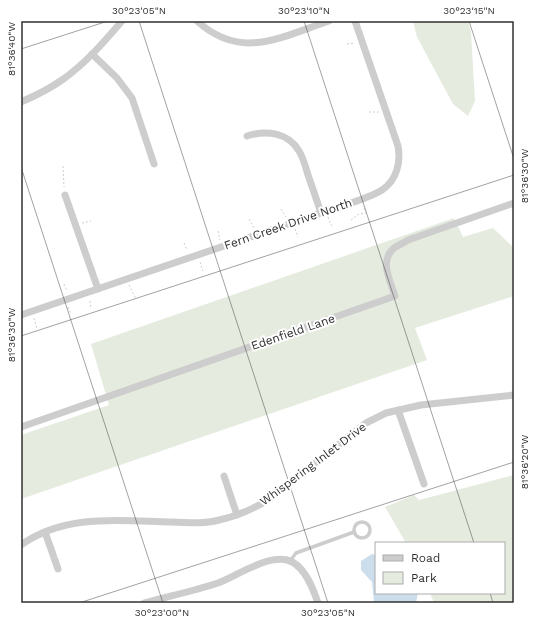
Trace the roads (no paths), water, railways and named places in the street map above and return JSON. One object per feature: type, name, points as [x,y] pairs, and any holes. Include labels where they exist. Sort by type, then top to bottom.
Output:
[{"type":"street","points":[[21,102],[62,80],[92,54],[122,21]]},
{"type":"street","points":[[197,21],[214,34],[225,40],[238,43],[262,42],[329,21]]},
{"type":"street","name":"Fern Creek Drive North","points":[[21,315],[323,212],[381,190],[387,186],[398,167],[400,154],[397,141],[355,21]]},
{"type":"street","points":[[92,54],[117,78],[132,98],[154,164]]},
{"type":"street","points":[[247,136],[257,132],[274,133],[294,144],[301,156],[323,212]]},
{"type":"street","points":[[65,195],[98,289]]},
{"type":"street","name":"Edenfield Lane","points":[[21,426],[395,296],[386,266],[387,258],[394,248],[408,240],[514,203]]},
{"type":"street","name":"Whispering Inlet Drive","points":[[21,545],[45,532],[85,521],[112,520],[194,523],[214,521],[236,515],[256,507],[271,498],[366,423],[386,413],[420,405],[514,395]]},
{"type":"street","points":[[398,410],[424,484]]},
{"type":"street","points":[[224,476],[236,515]]},
{"type":"street","points":[[45,532],[58,570]]},
{"type":"street","points":[[144,603],[218,583],[276,559],[290,561],[299,568],[313,589],[318,603]]},
{"type":"lane","points":[[359,522],[365,523],[369,527],[369,535],[364,538],[359,538],[354,532],[354,526],[359,522]]},
{"type":"lane","points":[[290,561],[296,553],[354,532]]},
{"type":"water","points":[[372,554],[375,555],[375,594],[418,594],[416,603],[374,603],[372,582],[361,570],[361,561]]}]
